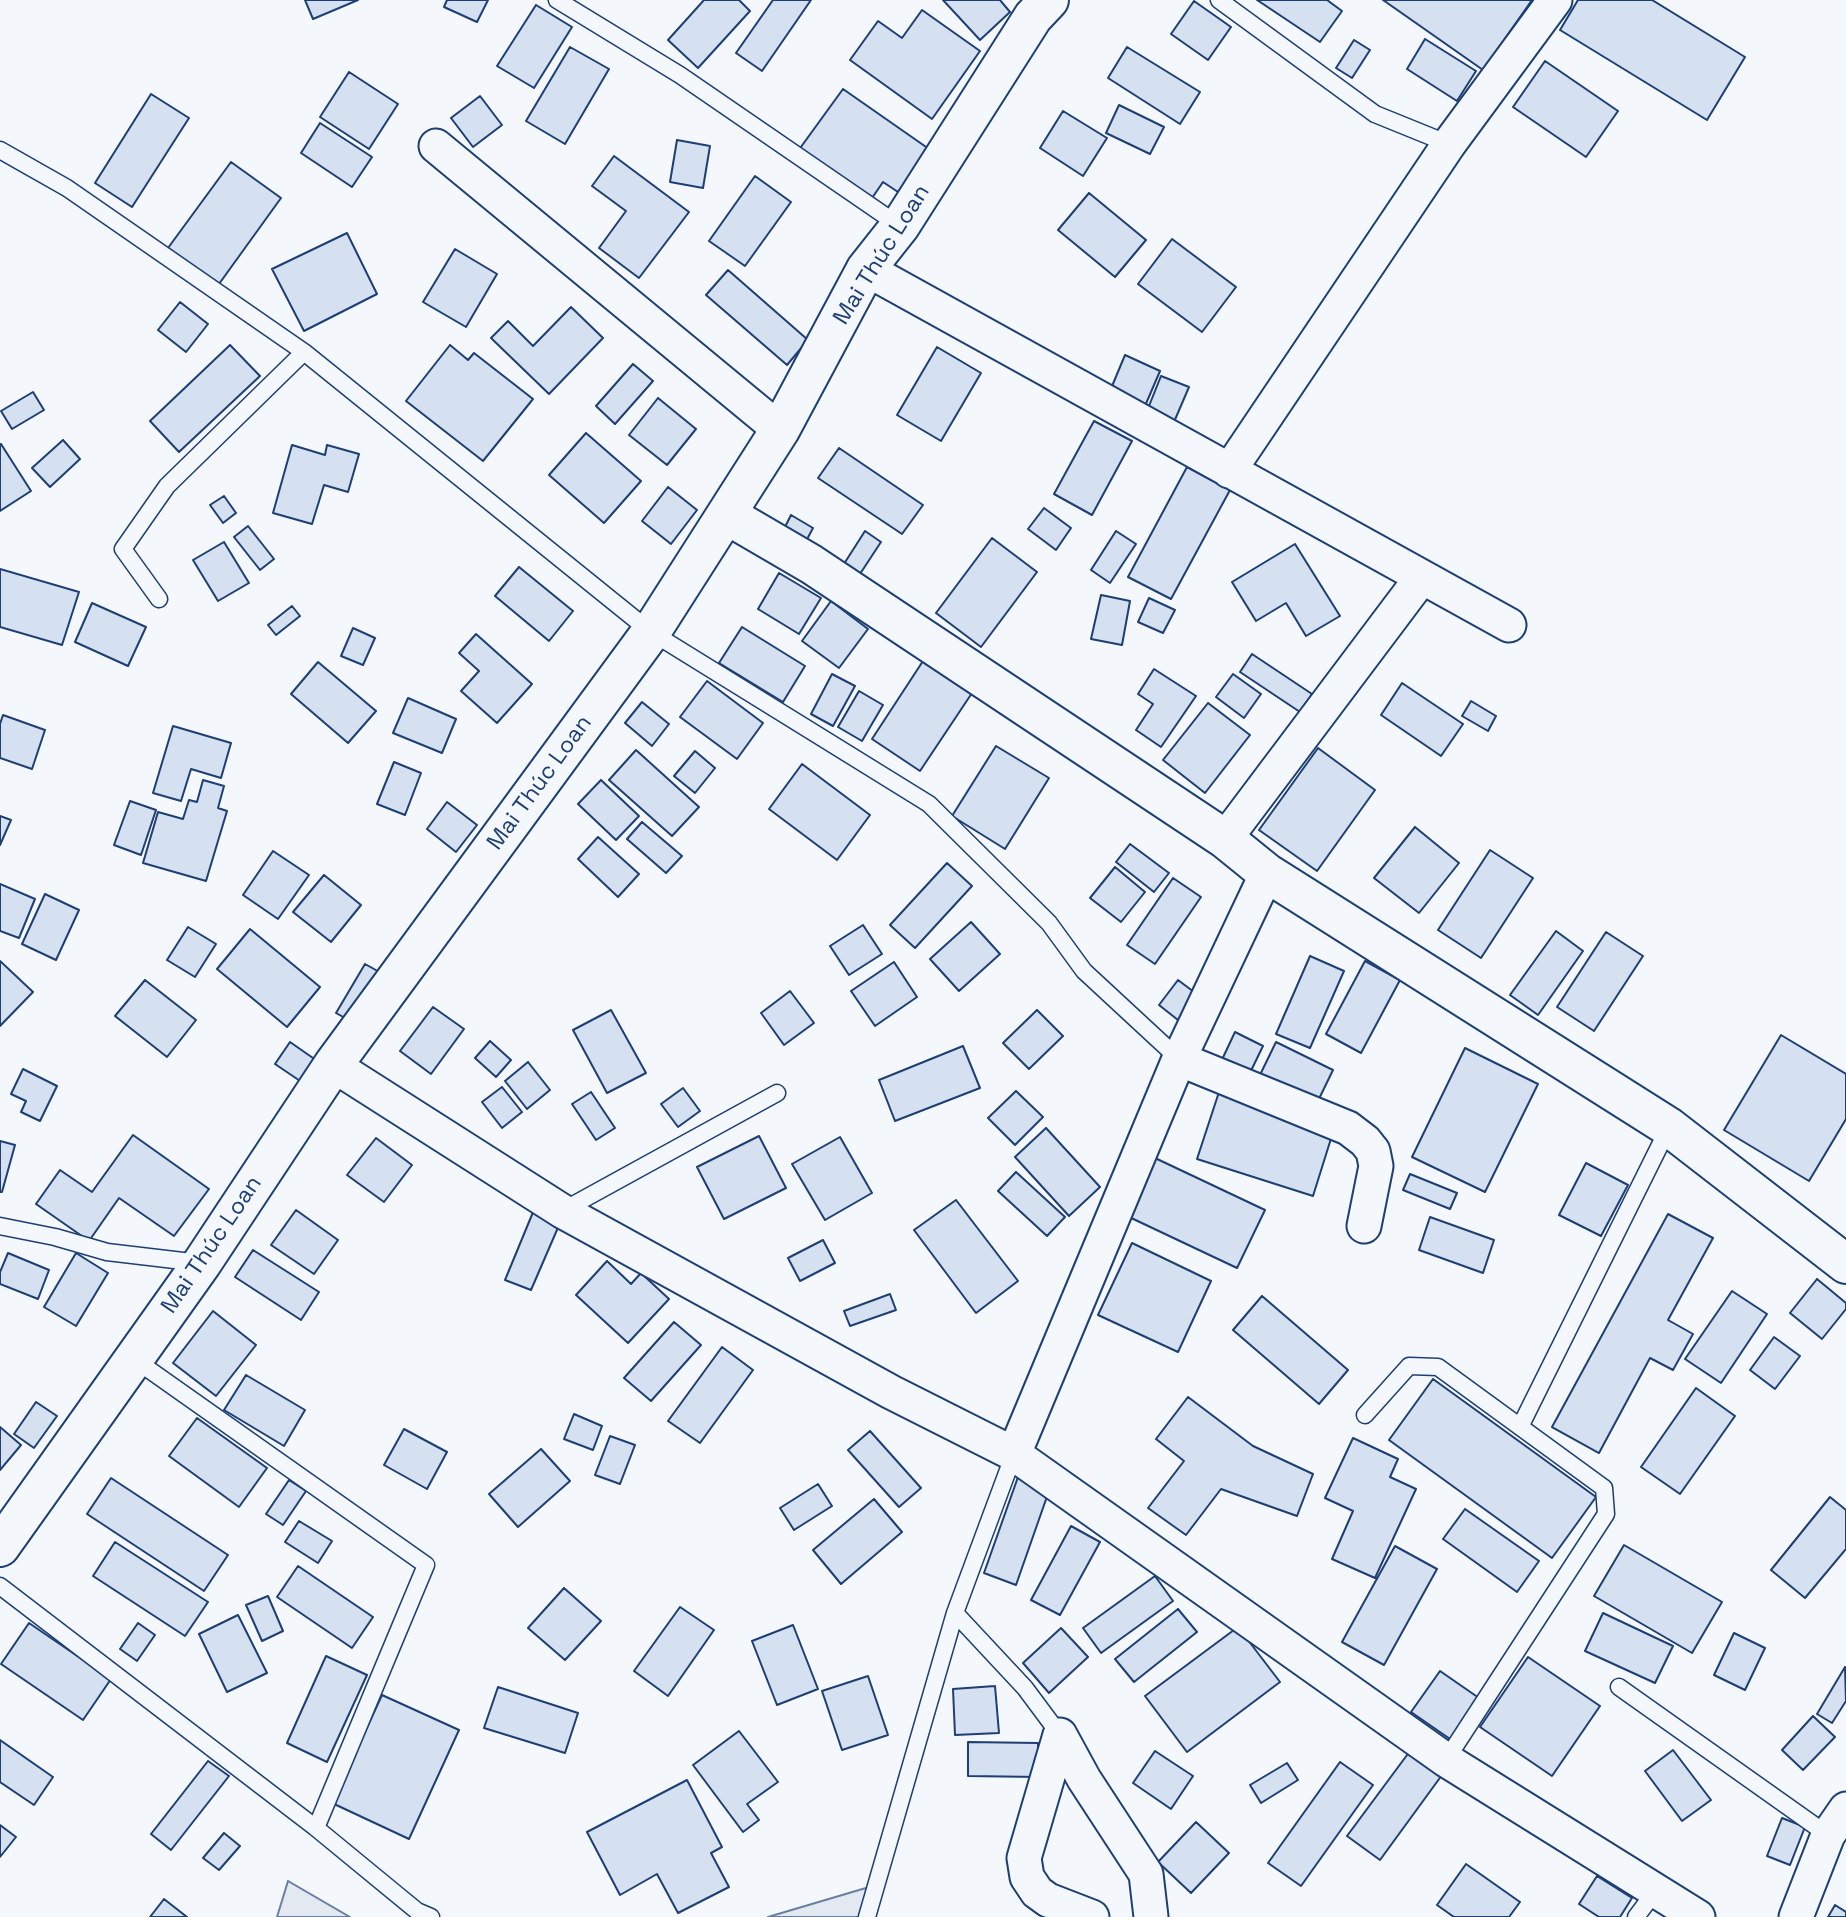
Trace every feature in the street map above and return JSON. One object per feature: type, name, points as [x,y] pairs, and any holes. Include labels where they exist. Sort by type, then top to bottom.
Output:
[{"type":"main road","name":"Mai Thúc Loan","points":[[0,1547],[202,1263],[333,1065],[651,632],[780,430],[866,269],[900,226],[1033,17],[1049,0]]},
{"type":"main road","points":[[726,515],[811,564],[1224,839],[1267,873],[1669,1127],[1846,1264]]},
{"type":"street","points":[[1229,471],[1449,144],[1555,0]]},
{"type":"street","points":[[436,146],[780,430]]},
{"type":"street","points":[[866,269],[1509,625]]},
{"type":"street","points":[[1224,839],[1422,577]]},
{"type":"street","points":[[1014,1454],[1179,1059],[1267,873]]},
{"type":"street","points":[[1179,1059],[1348,1128],[1365,1142],[1373,1152],[1376,1166],[1364,1226]]},
{"type":"street","points":[[333,1065],[562,1211],[891,1392],[1014,1454],[1446,1760],[1698,1917]]},
{"type":"street","points":[[1060,1735],[1024,1858],[1027,1877],[1037,1892],[1048,1900],[1092,1917]]},
{"type":"street","points":[[1060,1735],[1084,1779],[1146,1874],[1151,1917]]},
{"type":"street","points":[[1796,1917],[1837,1822]]},
{"type":"lane","points":[[557,0],[680,75],[900,226]]},
{"type":"lane","points":[[1219,0],[1375,114],[1449,144]]},
{"type":"lane","points":[[0,150],[67,188],[304,352],[651,632],[929,804],[1049,923],[1084,971],[1179,1059]]},
{"type":"lane","points":[[159,599],[123,548],[167,486],[304,352]]},
{"type":"lane","points":[[562,1211],[778,1093]]},
{"type":"lane","points":[[1521,1425],[1669,1127]]},
{"type":"lane","points":[[0,1226],[55,1237],[107,1252],[202,1263]]},
{"type":"lane","points":[[134,1359],[426,1565],[316,1828]]},
{"type":"lane","points":[[1365,1415],[1409,1366],[1437,1367],[1605,1488],[1606,1514],[1446,1760]]},
{"type":"lane","points":[[867,1917],[955,1613],[1014,1454]]},
{"type":"lane","points":[[0,1586],[316,1828],[417,1911],[431,1917]]},
{"type":"lane","points":[[955,1613],[1025,1688],[1060,1735]]},
{"type":"lane","points":[[1619,1687],[1837,1822]]},
{"type":"lane","points":[[1636,1917],[1657,1889]]},
{"type":"shaded area","points":[[288,1881],[350,1917],[277,1917]]},
{"type":"shaded area","points":[[876,1885],[860,1917],[768,1917]]},
{"type":"building","points":[[305,0],[358,0],[313,19]]},
{"type":"building","points":[[447,0],[488,0],[477,22],[444,7]]},
{"type":"building","points":[[704,0],[739,0],[750,11],[698,68],[668,40]]},
{"type":"building","points":[[773,0],[811,0],[762,71],[736,53]]},
{"type":"building","points":[[943,0],[1000,0],[1010,12],[980,40]]},
{"type":"building","points":[[1257,0],[1327,0],[1342,11],[1320,42]]},
{"type":"building","points":[[1383,0],[1532,0],[1483,70]]},
{"type":"building","points":[[1578,0],[1652,0],[1745,57],[1707,120],[1560,30]]},
{"type":"building","points":[[1194,1],[1231,27],[1208,60],[1171,34]]},
{"type":"building","points":[[536,5],[572,27],[534,88],[497,66]]},
{"type":"building","points":[[922,10],[980,51],[932,119],[850,60],[878,21],[902,38]]},
{"type":"building","points":[[1425,39],[1476,71],[1457,101],[1407,69]]},
{"type":"building","points":[[1354,40],[1370,50],[1352,78],[1336,68]]},
{"type":"building","points":[[570,47],[609,69],[565,144],[526,121]]},
{"type":"building","points":[[1127,47],[1200,92],[1180,124],[1108,78]]},
{"type":"building","points":[[1545,61],[1618,111],[1586,157],[1513,107]]},
{"type":"building","points":[[349,72],[398,104],[369,149],[320,117]]},
{"type":"building","points":[[843,89],[929,149],[898,192],[883,182],[870,201],[798,151]]},
{"type":"building","points":[[151,94],[189,118],[132,207],[95,183]]},
{"type":"building","points":[[480,96],[502,125],[473,147],[451,118]]},
{"type":"building","points":[[1119,105],[1164,127],[1150,154],[1106,133]]},
{"type":"building","points":[[1063,111],[1107,138],[1083,176],[1040,148]]},
{"type":"building","points":[[320,123],[372,157],[352,187],[301,153]]},
{"type":"building","points":[[677,140],[710,146],[703,188],[670,182]]},
{"type":"building","points":[[614,156],[689,212],[639,278],[599,248],[626,211],[592,186]]},
{"type":"building","points":[[231,162],[281,198],[219,284],[168,248]]},
{"type":"building","points":[[755,176],[791,202],[745,266],[709,241]]},
{"type":"building","points":[[1089,193],[1146,240],[1115,277],[1058,230]]},
{"type":"building","points":[[347,233],[377,294],[304,331],[272,269]]},
{"type":"building","points":[[1172,239],[1236,287],[1202,332],[1138,284]]},
{"type":"building","points":[[455,249],[497,274],[466,327],[423,302]]},
{"type":"building","points":[[728,270],[808,340],[787,365],[706,295]]},
{"type":"building","points":[[180,302],[208,324],[186,352],[158,330]]},
{"type":"building","points":[[571,307],[603,338],[549,394],[491,338],[508,321],[533,346]]},
{"type":"building","points":[[230,345],[260,376],[179,452],[150,421]]},
{"type":"building","points":[[450,345],[468,360],[474,353],[533,399],[483,461],[406,401]]},
{"type":"building","points":[[937,347],[981,373],[941,441],[897,415]]},
{"type":"building","points":[[1125,355],[1160,371],[1145,406],[1110,391]]},
{"type":"building","points":[[633,364],[653,381],[615,424],[596,406]]},
{"type":"building","points":[[1161,376],[1189,387],[1174,422],[1147,411]]},
{"type":"building","points":[[33,392],[44,410],[12,429],[1,411]]},
{"type":"building","points":[[658,398],[696,429],[667,465],[629,435]]},
{"type":"building","points":[[1094,421],[1132,441],[1092,515],[1054,494]]},
{"type":"building","points":[[586,433],[641,481],[604,523],[549,475]]},
{"type":"building","points":[[63,440],[80,459],[50,487],[32,468]]},
{"type":"building","points":[[0,445],[31,491],[0,511]]},
{"type":"building","points":[[292,445],[325,455],[327,445],[359,454],[348,492],[324,485],[312,524],[273,513]]},
{"type":"building","points":[[839,448],[923,505],[902,534],[818,478]]},
{"type":"building","points":[[1187,467],[1230,490],[1171,599],[1128,577]]},
{"type":"building","points":[[668,487],[697,510],[671,544],[642,521]]},
{"type":"building","points":[[224,496],[236,513],[223,523],[210,505]]},
{"type":"building","points":[[1044,508],[1071,528],[1056,550],[1028,529]]},
{"type":"building","points":[[791,515],[813,528],[804,545],[782,533]]},
{"type":"building","points":[[248,526],[274,559],[260,570],[234,537]]},
{"type":"building","points":[[865,531],[881,542],[858,577],[842,567]]},
{"type":"building","points":[[1116,531],[1136,544],[1110,583],[1091,570]]},
{"type":"building","points":[[992,538],[1037,572],[981,647],[936,613]]},
{"type":"building","points":[[224,542],[249,583],[218,601],[193,560]]},
{"type":"building","points":[[1295,544],[1340,616],[1306,636],[1286,603],[1256,621],[1232,582]]},
{"type":"building","points":[[519,567],[573,611],[549,641],[495,596]]},
{"type":"building","points":[[0,569],[79,592],[62,645],[0,627]]},
{"type":"building","points":[[779,573],[821,598],[799,634],[758,609]]},
{"type":"building","points":[[1101,595],[1130,601],[1122,645],[1091,639]]},
{"type":"building","points":[[1149,598],[1175,610],[1163,633],[1138,622]]},
{"type":"building","points":[[831,601],[868,629],[839,668],[802,641]]},
{"type":"building","points":[[92,603],[146,627],[128,666],[75,642]]},
{"type":"building","points":[[292,606],[300,616],[276,635],[268,625]]},
{"type":"building","points":[[742,627],[805,666],[783,702],[719,663]]},
{"type":"building","points":[[353,628],[375,638],[363,665],[341,656]]},
{"type":"building","points":[[476,634],[532,684],[497,723],[461,691],[479,671],[459,653]]},
{"type":"building","points":[[1252,654],[1312,694],[1300,712],[1240,672]]},
{"type":"building","points":[[923,661],[972,693],[920,771],[872,739]]},
{"type":"building","points":[[318,662],[376,711],[348,743],[291,694]]},
{"type":"building","points":[[1154,669],[1196,696],[1161,747],[1136,730],[1153,704],[1138,694]]},
{"type":"building","points":[[832,674],[855,686],[833,726],[811,714]]},
{"type":"building","points":[[1233,674],[1261,694],[1244,718],[1216,697]]},
{"type":"building","points":[[707,681],[763,723],[737,759],[680,717]]},
{"type":"building","points":[[1402,683],[1463,724],[1441,756],[1381,715]]},
{"type":"building","points":[[859,691],[883,705],[862,741],[838,727]]},
{"type":"building","points":[[408,698],[456,719],[442,753],[393,733]]},
{"type":"building","points":[[1471,701],[1496,716],[1488,731],[1462,716]]},
{"type":"building","points":[[642,702],[669,724],[652,746],[625,723]]},
{"type":"building","points":[[1208,703],[1250,735],[1205,793],[1163,760]]},
{"type":"building","points":[[3,715],[45,730],[32,769],[0,758],[0,724]]},
{"type":"building","points":[[173,726],[231,743],[221,778],[191,769],[181,801],[153,793]]},
{"type":"building","points":[[996,746],[1049,778],[1005,849],[952,816]]},
{"type":"building","points":[[1318,748],[1375,790],[1317,871],[1259,830]]},
{"type":"building","points":[[636,750],[699,807],[672,836],[609,780]]},
{"type":"building","points":[[695,751],[715,768],[695,793],[674,776]]},
{"type":"building","points":[[394,762],[421,773],[405,815],[377,804]]},
{"type":"building","points":[[802,764],[870,815],[837,860],[769,809]]},
{"type":"building","points":[[203,780],[224,786],[218,808],[227,811],[206,881],[143,863],[158,812],[183,819],[189,800],[197,802]]},
{"type":"building","points":[[601,780],[639,816],[616,840],[578,804]]},
{"type":"building","points":[[130,801],[156,810],[141,855],[114,845]]},
{"type":"building","points":[[447,802],[477,825],[456,852],[427,829]]},
{"type":"building","points":[[0,816],[11,820],[0,845]]},
{"type":"building","points":[[642,822],[682,856],[666,873],[627,839]]},
{"type":"building","points":[[1415,827],[1459,863],[1419,913],[1374,878]]},
{"type":"building","points":[[598,837],[639,874],[618,897],[578,859]]},
{"type":"building","points":[[1130,844],[1169,873],[1154,892],[1116,862]]},
{"type":"building","points":[[1490,850],[1533,878],[1481,958],[1438,930]]},
{"type":"building","points":[[273,851],[309,875],[278,919],[243,895]]},
{"type":"building","points":[[947,863],[972,886],[915,948],[890,925]]},
{"type":"building","points":[[1115,867],[1145,892],[1121,922],[1090,898]]},
{"type":"building","points":[[324,875],[361,905],[331,942],[293,912]]},
{"type":"building","points":[[1173,878],[1201,897],[1155,964],[1127,945]]},
{"type":"building","points":[[0,884],[35,899],[19,938],[0,931]]},
{"type":"building","points":[[45,894],[79,910],[56,960],[22,944]]},
{"type":"building","points":[[971,922],[1000,954],[959,991],[930,959]]},
{"type":"building","points":[[863,925],[882,954],[849,975],[830,946]]},
{"type":"building","points":[[188,927],[216,944],[195,977],[167,960]]},
{"type":"building","points":[[250,929],[320,987],[287,1027],[217,969]]},
{"type":"building","points":[[1556,931],[1583,951],[1538,1015],[1510,995]]},
{"type":"building","points":[[1606,932],[1643,956],[1594,1031],[1557,1007]]},
{"type":"building","points":[[1310,956],[1344,971],[1310,1048],[1276,1034]]},
{"type":"building","points":[[0,961],[33,992],[0,1026]]},
{"type":"building","points":[[1365,961],[1400,980],[1361,1053],[1326,1034]]},
{"type":"building","points":[[894,962],[917,997],[875,1026],[851,991]]},
{"type":"building","points":[[365,964],[383,974],[354,1023],[336,1013]]},
{"type":"building","points":[[145,980],[196,1020],[167,1057],[115,1016]]},
{"type":"building","points":[[1178,980],[1198,995],[1178,1020],[1159,1005]]},
{"type":"building","points":[[790,991],[814,1023],[784,1045],[761,1013]]},
{"type":"building","points":[[433,1007],[464,1029],[431,1074],[400,1051]]},
{"type":"building","points":[[611,1010],[646,1073],[607,1093],[573,1030]]},
{"type":"building","points":[[1037,1010],[1063,1036],[1029,1069],[1003,1043]]},
{"type":"building","points":[[1235,1032],[1263,1046],[1247,1079],[1219,1066]]},
{"type":"building","points":[[1781,1035],[1846,1074],[1846,1119],[1809,1181],[1724,1130]]},
{"type":"building","points":[[490,1041],[511,1060],[496,1077],[475,1058]]},
{"type":"building","points":[[290,1042],[323,1065],[309,1087],[275,1064]]},
{"type":"building","points":[[1276,1042],[1333,1070],[1315,1107],[1258,1079]]},
{"type":"building","points":[[963,1046],[980,1088],[895,1121],[879,1080]]},
{"type":"building","points":[[1465,1048],[1538,1084],[1485,1192],[1412,1157]]},
{"type":"building","points":[[528,1062],[550,1090],[527,1109],[505,1081]]},
{"type":"building","points":[[23,1069],[57,1086],[40,1121],[21,1112],[26,1101],[11,1094]]},
{"type":"building","points":[[502,1087],[522,1112],[502,1128],[482,1102]]},
{"type":"building","points":[[683,1088],[700,1111],[678,1127],[661,1104]]},
{"type":"building","points":[[1016,1091],[1043,1117],[1015,1145],[988,1118]]},
{"type":"building","points":[[591,1092],[615,1128],[596,1140],[572,1104]]},
{"type":"building","points":[[1219,1092],[1334,1129],[1313,1196],[1197,1159]]},
{"type":"building","points":[[1046,1128],[1100,1187],[1069,1216],[1015,1157]]},
{"type":"building","points":[[133,1135],[209,1189],[174,1236],[119,1198],[89,1241],[36,1204],[60,1170],[92,1192]]},
{"type":"building","points":[[759,1136],[786,1188],[724,1219],[697,1167]]},
{"type":"building","points":[[840,1137],[872,1193],[825,1220],[792,1164]]},
{"type":"building","points":[[376,1138],[412,1165],[384,1202],[347,1175]]},
{"type":"building","points":[[0,1141],[15,1145],[2,1192],[0,1192]]},
{"type":"building","points":[[1155,1158],[1265,1210],[1237,1268],[1127,1216]]},
{"type":"building","points":[[1586,1163],[1628,1185],[1601,1236],[1559,1215]]},
{"type":"building","points":[[1016,1172],[1065,1217],[1047,1236],[998,1191]]},
{"type":"building","points":[[1410,1174],[1457,1193],[1450,1209],[1403,1190]]},
{"type":"building","points":[[956,1200],[1018,1281],[976,1313],[914,1230]]},
{"type":"building","points":[[536,1205],[563,1216],[531,1290],[505,1280]]},
{"type":"building","points":[[296,1210],[338,1240],[314,1274],[271,1245]]},
{"type":"building","points":[[1668,1214],[1713,1238],[1668,1320],[1693,1334],[1673,1370],[1650,1358],[1599,1453],[1552,1427]]},
{"type":"building","points":[[1430,1217],[1494,1240],[1483,1273],[1419,1250]]},
{"type":"building","points":[[823,1240],[835,1263],[800,1281],[788,1258]]},
{"type":"building","points":[[1132,1243],[1211,1281],[1178,1352],[1098,1315]]},
{"type":"building","points":[[253,1250],[319,1292],[301,1320],[235,1277]]},
{"type":"building","points":[[8,1253],[49,1270],[38,1299],[0,1284],[0,1272]]},
{"type":"building","points":[[76,1253],[108,1273],[76,1326],[44,1307]]},
{"type":"building","points":[[607,1261],[631,1284],[641,1273],[669,1299],[628,1343],[576,1295]]},
{"type":"building","points":[[1817,1279],[1846,1303],[1846,1309],[1822,1339],[1790,1313]]},
{"type":"building","points":[[1732,1291],[1767,1314],[1721,1383],[1685,1359]]},
{"type":"building","points":[[890,1294],[896,1310],[850,1326],[844,1311]]},
{"type":"building","points":[[1262,1296],[1348,1370],[1319,1404],[1233,1330]]},
{"type":"building","points":[[213,1311],[256,1345],[216,1396],[173,1363]]},
{"type":"building","points":[[674,1322],[701,1345],[651,1401],[624,1378]]},
{"type":"building","points":[[1774,1337],[1800,1356],[1775,1389],[1750,1370]]},
{"type":"building","points":[[722,1347],[753,1370],[700,1443],[668,1421]]},
{"type":"building","points":[[246,1375],[305,1410],[284,1446],[224,1410]]},
{"type":"building","points":[[1433,1379],[1596,1497],[1552,1558],[1389,1440]]},
{"type":"building","points":[[1696,1388],[1735,1416],[1680,1494],[1641,1467]]},
{"type":"building","points":[[1188,1397],[1253,1446],[1313,1474],[1297,1516],[1221,1489],[1186,1535],[1148,1508],[1184,1461],[1156,1439]]},
{"type":"building","points":[[36,1402],[57,1416],[34,1448],[14,1434]]},
{"type":"building","points":[[574,1414],[602,1426],[593,1450],[564,1439]]},
{"type":"building","points":[[197,1418],[267,1468],[239,1507],[169,1456]]},
{"type":"building","points":[[0,1427],[21,1445],[0,1470]]},
{"type":"building","points":[[404,1429],[447,1452],[427,1489],[384,1465]]},
{"type":"building","points":[[870,1431],[921,1488],[899,1507],[848,1450]]},
{"type":"building","points":[[610,1436],[635,1445],[620,1484],[595,1475]]},
{"type":"building","points":[[1353,1438],[1398,1459],[1390,1477],[1416,1489],[1375,1578],[1332,1559],[1353,1511],[1325,1498]]},
{"type":"building","points":[[541,1449],[570,1481],[518,1527],[489,1494]]},
{"type":"building","points":[[1018,1477],[1050,1488],[1016,1585],[984,1573]]},
{"type":"building","points":[[111,1478],[228,1555],[204,1591],[87,1514]]},
{"type":"building","points":[[289,1480],[306,1491],[283,1525],[266,1514]]},
{"type":"building","points":[[818,1484],[832,1506],[794,1530],[780,1508]]},
{"type":"building","points":[[1830,1497],[1846,1510],[1846,1549],[1805,1598],[1771,1570]]},
{"type":"building","points":[[874,1499],[902,1532],[841,1584],[813,1550]]},
{"type":"building","points":[[1465,1509],[1539,1561],[1517,1592],[1443,1539]]},
{"type":"building","points":[[299,1521],[332,1541],[318,1563],[285,1542]]},
{"type":"building","points":[[1071,1526],[1100,1542],[1060,1615],[1031,1600]]},
{"type":"building","points":[[115,1542],[208,1602],[185,1636],[93,1576]]},
{"type":"building","points":[[1624,1545],[1722,1602],[1692,1653],[1594,1596]]},
{"type":"building","points":[[1395,1546],[1437,1569],[1384,1665],[1342,1642]]},
{"type":"building","points":[[298,1566],[373,1617],[352,1648],[277,1597]]},
{"type":"building","points":[[1155,1576],[1173,1601],[1101,1653],[1083,1628]]},
{"type":"building","points":[[564,1588],[601,1621],[565,1660],[528,1628]]},
{"type":"building","points":[[268,1596],[283,1631],[262,1641],[246,1605]]},
{"type":"building","points":[[680,1607],[714,1630],[668,1696],[634,1671]]},
{"type":"building","points":[[1178,1609],[1197,1632],[1134,1682],[1115,1659]]},
{"type":"building","points":[[1603,1613],[1673,1646],[1655,1683],[1585,1651]]},
{"type":"building","points":[[238,1615],[267,1673],[227,1692],[199,1634]]},
{"type":"building","points":[[29,1623],[111,1679],[83,1720],[1,1664]]},
{"type":"building","points":[[138,1623],[155,1635],[137,1661],[120,1649]]},
{"type":"building","points":[[793,1625],[818,1689],[777,1705],[752,1641]]},
{"type":"building","points":[[1238,1627],[1280,1682],[1187,1752],[1145,1696]]},
{"type":"building","points":[[1061,1628],[1088,1657],[1049,1693],[1023,1663]]},
{"type":"building","points":[[1734,1633],[1765,1648],[1745,1690],[1714,1675]]},
{"type":"building","points":[[326,1656],[367,1675],[327,1762],[287,1743]]},
{"type":"building","points":[[1528,1657],[1600,1706],[1552,1776],[1480,1727]]},
{"type":"building","points":[[1845,1667],[1846,1701],[1832,1723],[1817,1714]]},
{"type":"building","points":[[1440,1671],[1479,1698],[1450,1739],[1411,1712]]},
{"type":"building","points":[[868,1676],[888,1735],[842,1750],[822,1691]]},
{"type":"building","points":[[995,1686],[999,1733],[955,1735],[953,1689]]},
{"type":"building","points":[[498,1687],[578,1713],[565,1753],[484,1728]]},
{"type":"building","points":[[382,1695],[459,1730],[409,1839],[332,1803]]},
{"type":"building","points":[[1813,1716],[1835,1737],[1803,1770],[1782,1750]]},
{"type":"building","points":[[739,1731],[778,1782],[747,1804],[759,1820],[743,1832],[693,1765]]},
{"type":"building","points":[[0,1740],[53,1777],[34,1805],[0,1782]]},
{"type":"building","points":[[968,1742],[1038,1743],[1038,1777],[968,1776]]},
{"type":"building","points":[[1673,1750],[1711,1800],[1682,1821],[1645,1771]]},
{"type":"building","points":[[1155,1751],[1193,1776],[1171,1809],[1133,1783]]},
{"type":"building","points":[[1410,1751],[1442,1775],[1380,1860],[1347,1836]]},
{"type":"building","points":[[208,1761],[229,1776],[171,1850],[151,1834]]},
{"type":"building","points":[[1340,1762],[1373,1785],[1301,1886],[1268,1863]]},
{"type":"building","points":[[1287,1763],[1298,1780],[1261,1803],[1250,1785]]},
{"type":"building","points":[[687,1780],[722,1847],[711,1853],[729,1887],[678,1913],[657,1874],[620,1895],[587,1832]]},
{"type":"building","points":[[1782,1818],[1805,1827],[1790,1865],[1767,1856]]},
{"type":"building","points":[[1196,1822],[1229,1853],[1191,1893],[1158,1862]]},
{"type":"building","points":[[0,1825],[16,1837],[0,1857]]},
{"type":"building","points":[[224,1833],[240,1846],[219,1870],[203,1858]]},
{"type":"building","points":[[1466,1864],[1520,1902],[1509,1917],[1454,1917],[1437,1905]]},
{"type":"building","points":[[1597,1876],[1632,1898],[1620,1917],[1599,1917],[1579,1904]]},
{"type":"building","points":[[164,1899],[187,1917],[150,1917]]},
{"type":"building","points":[[1835,1905],[1846,1912],[1846,1917],[1828,1917]]}]
